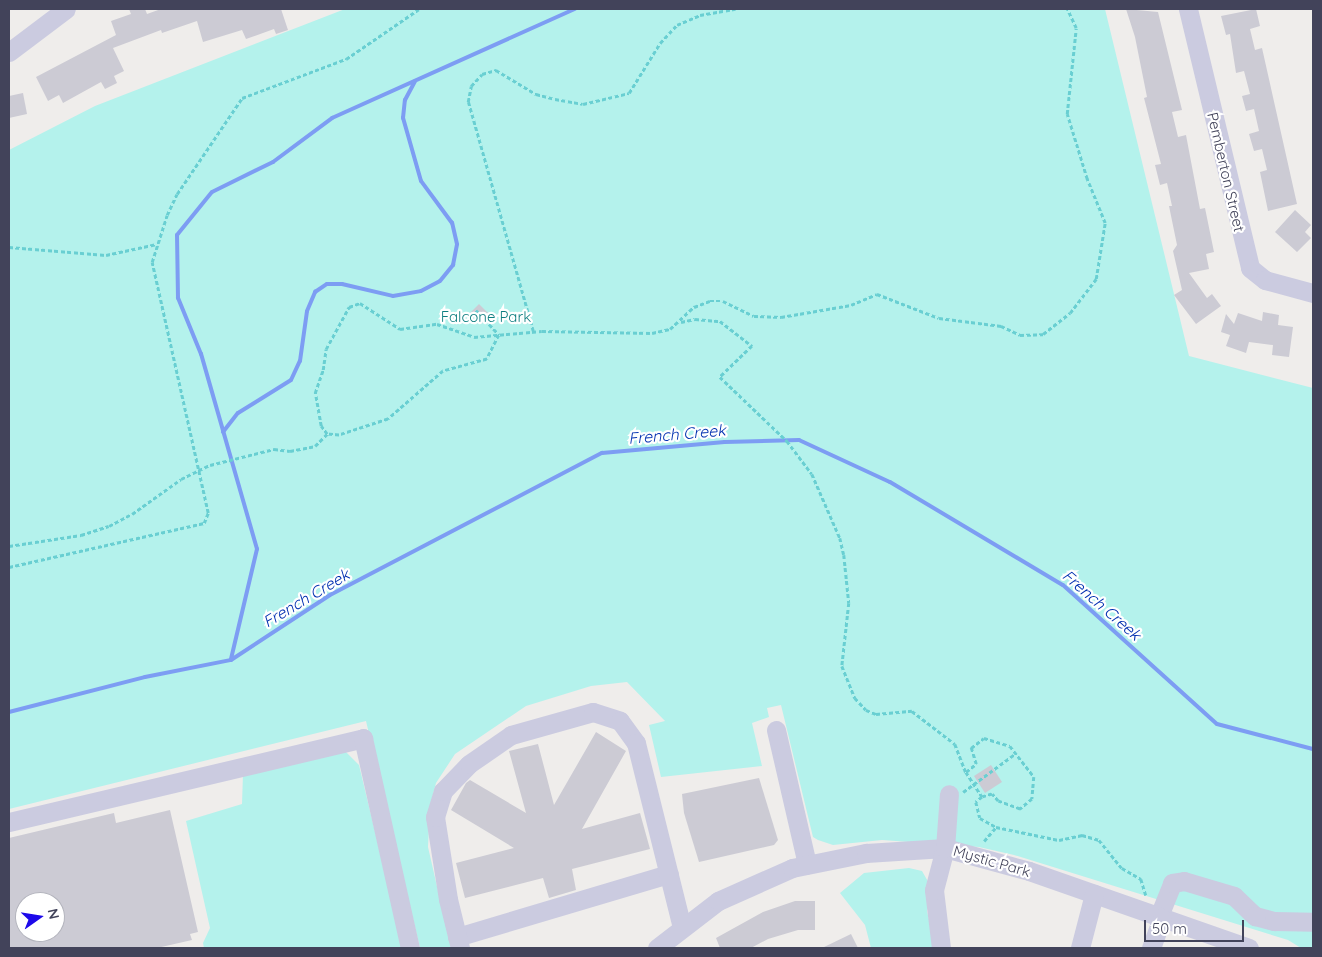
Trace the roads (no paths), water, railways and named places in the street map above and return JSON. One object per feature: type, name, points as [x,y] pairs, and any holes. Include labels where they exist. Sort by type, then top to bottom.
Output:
[{"type":"street","points":[[11,42],[66,9]]},
{"type":"street","name":"Pemberton Street","points":[[1188,9],[1250,268],[1264,280],[1313,293]]},
{"type":"street","points":[[669,874],[459,942],[448,899],[435,818],[443,791],[468,764],[511,736],[593,712],[620,721],[636,743],[669,874],[682,927]]},
{"type":"street","points":[[776,730],[807,864]]},
{"type":"street","points":[[9,822],[363,738],[410,948]]},
{"type":"street","points":[[941,948],[934,890],[945,848],[949,794]]},
{"type":"street","name":"Mystic Park","points":[[658,948],[682,927],[733,894],[763,879],[807,864],[866,853],[945,848],[1029,871],[1249,948]]},
{"type":"street","points":[[1151,948],[1172,883],[1184,880],[1234,896],[1255,916],[1274,921],[1313,922]]},
{"type":"street","points":[[1080,948],[1094,894]]},
{"type":"waterway","points":[[231,659],[257,549],[201,354],[178,298],[177,235],[212,192],[273,162],[332,118],[575,9]]},
{"type":"waterway","points":[[223,432],[238,413],[291,380],[300,361],[307,311],[315,292],[327,284],[342,284],[393,296],[421,291],[440,281],[453,265],[457,244],[452,223],[421,181],[403,118],[405,100],[415,81]]},
{"type":"waterway","name":"French Creek","points":[[9,712],[145,677],[231,660],[330,595],[602,453],[725,442],[799,440],[890,482],[1063,585],[1217,724],[1313,749]]},
{"type":"park label","name":"Falcone Park","points":[[486,317]]}]
